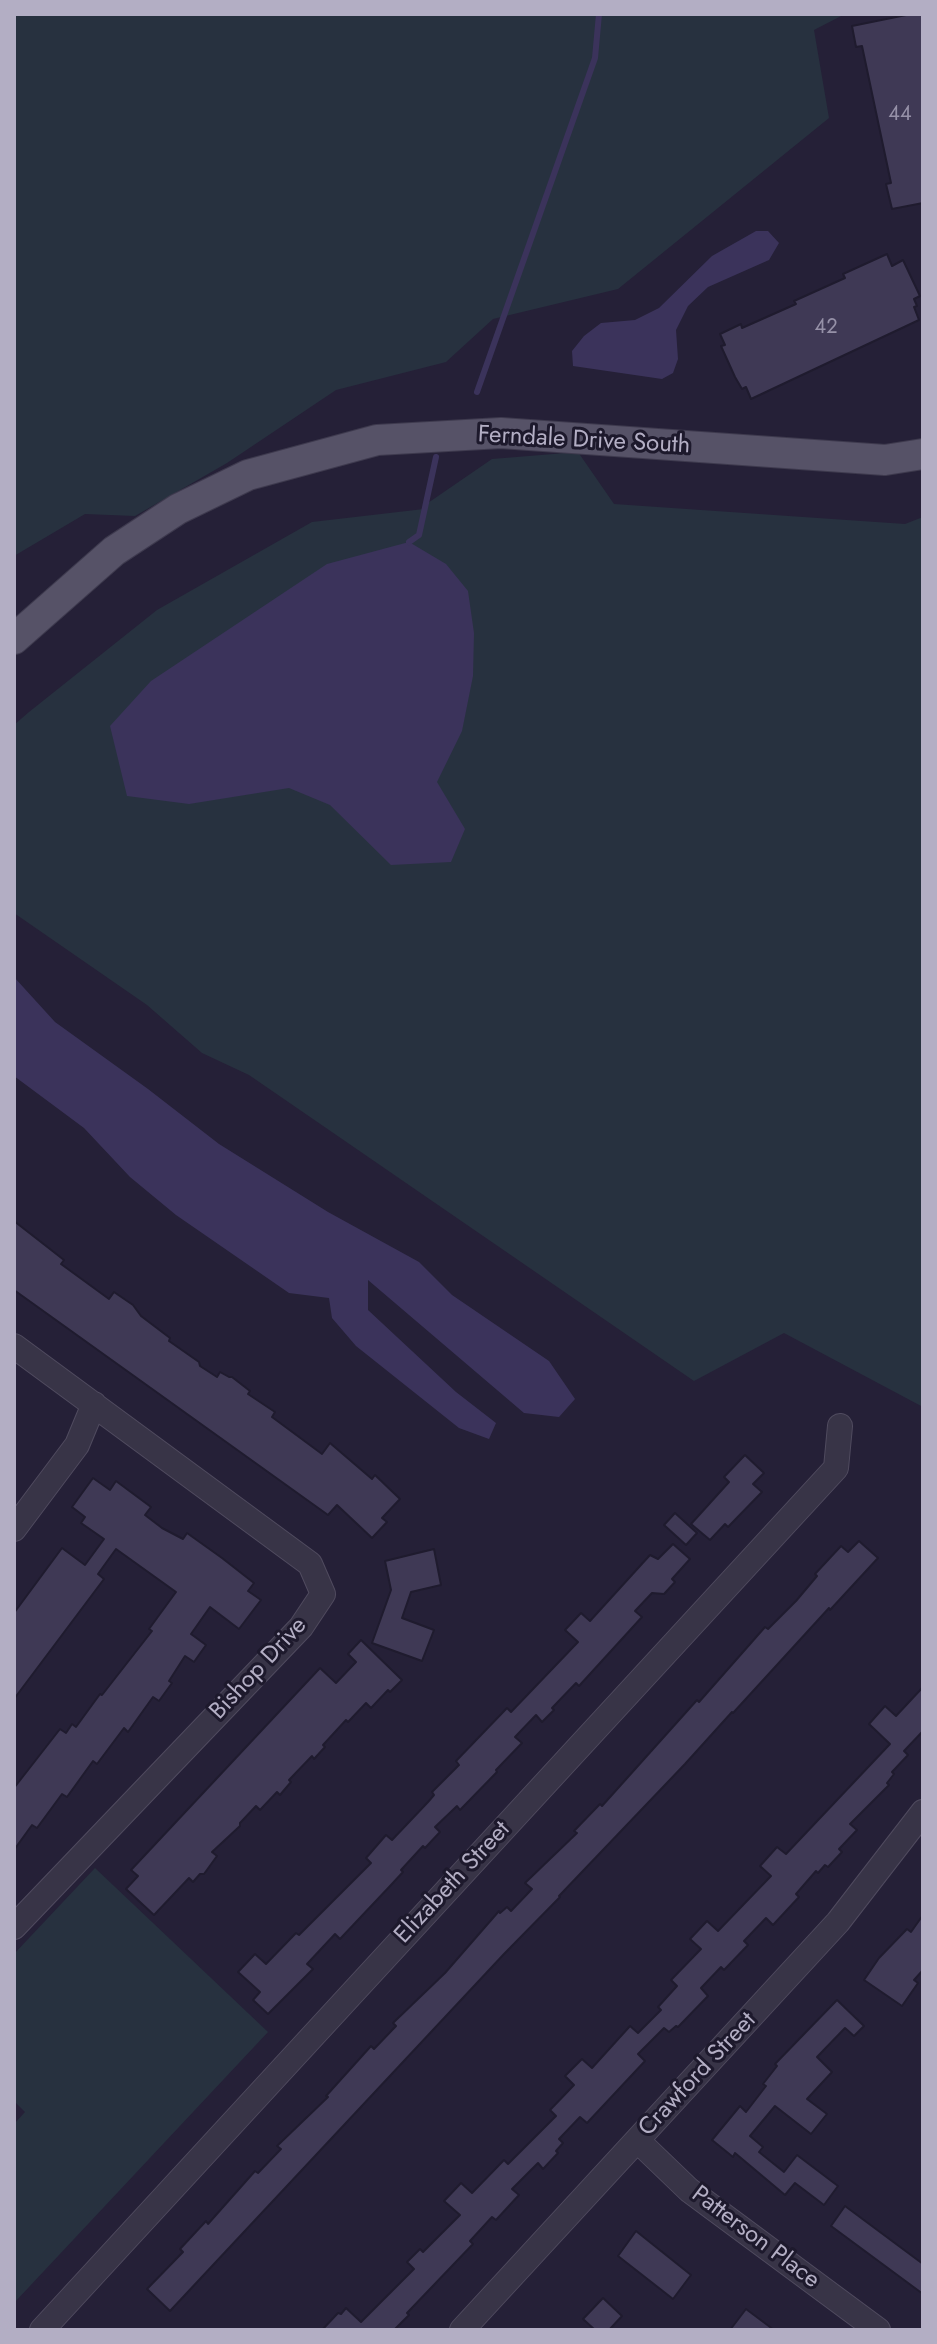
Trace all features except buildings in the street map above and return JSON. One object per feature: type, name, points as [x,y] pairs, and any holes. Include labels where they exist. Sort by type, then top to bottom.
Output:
[{"type":"main road","name":"Ferndale Drive South","points":[[14,639],[114,551],[178,509],[248,475],[377,440],[501,433],[885,460],[923,454]]},
{"type":"street","name":"Bishop Drive","points":[[14,1346],[310,1564],[323,1594],[301,1627],[14,1927]]},
{"type":"street","points":[[14,1529],[77,1445],[94,1404]]},
{"type":"street","name":"Elizabeth Street","points":[[42,2330],[836,1468],[840,1426]]},
{"type":"street","name":"Crawford Street","points":[[462,2330],[838,1922],[923,1812]]},
{"type":"street","name":"Patterson Place","points":[[638,2141],[689,2190],[878,2330]]},
{"type":"shaded area","points":[[14,14],[845,14],[814,30],[829,118],[618,289],[493,319],[446,362],[336,390],[227,463],[135,516],[85,514],[14,556]]},
{"type":"shaded area","points":[[756,231],[768,231],[779,243],[769,260],[708,287],[688,306],[676,330],[678,359],[673,373],[662,379],[573,366],[572,351],[584,336],[601,323],[635,320],[659,308],[712,256]]},
{"type":"shaded area","points":[[578,452],[614,504],[905,524],[923,517],[923,1407],[784,1333],[694,1381],[249,1075],[202,1053],[147,1005],[14,913],[14,725],[29,712],[157,610],[312,522],[424,509],[425,505],[492,459]]},
{"type":"shaded area","points":[[409,542],[446,564],[468,591],[474,633],[473,676],[462,731],[437,782],[465,829],[451,862],[391,865],[330,805],[289,788],[189,804],[127,796],[110,726],[151,681],[327,564]]},
{"type":"shaded area","points":[[14,977],[55,1022],[219,1144],[328,1212],[419,1262],[452,1295],[549,1361],[575,1399],[559,1417],[524,1413],[368,1280],[368,1310],[456,1392],[496,1423],[489,1439],[459,1428],[356,1346],[332,1318],[329,1298],[289,1293],[176,1215],[130,1177],[84,1128],[14,1076]]},
{"type":"shaded area","points":[[95,1868],[268,2032],[14,2303],[14,2124],[25,2112],[14,2101],[14,1954]]},
{"type":"waterway","points":[[477,392],[595,58],[599,14]]},
{"type":"waterway","points":[[409,542],[419,535],[436,457]]}]
